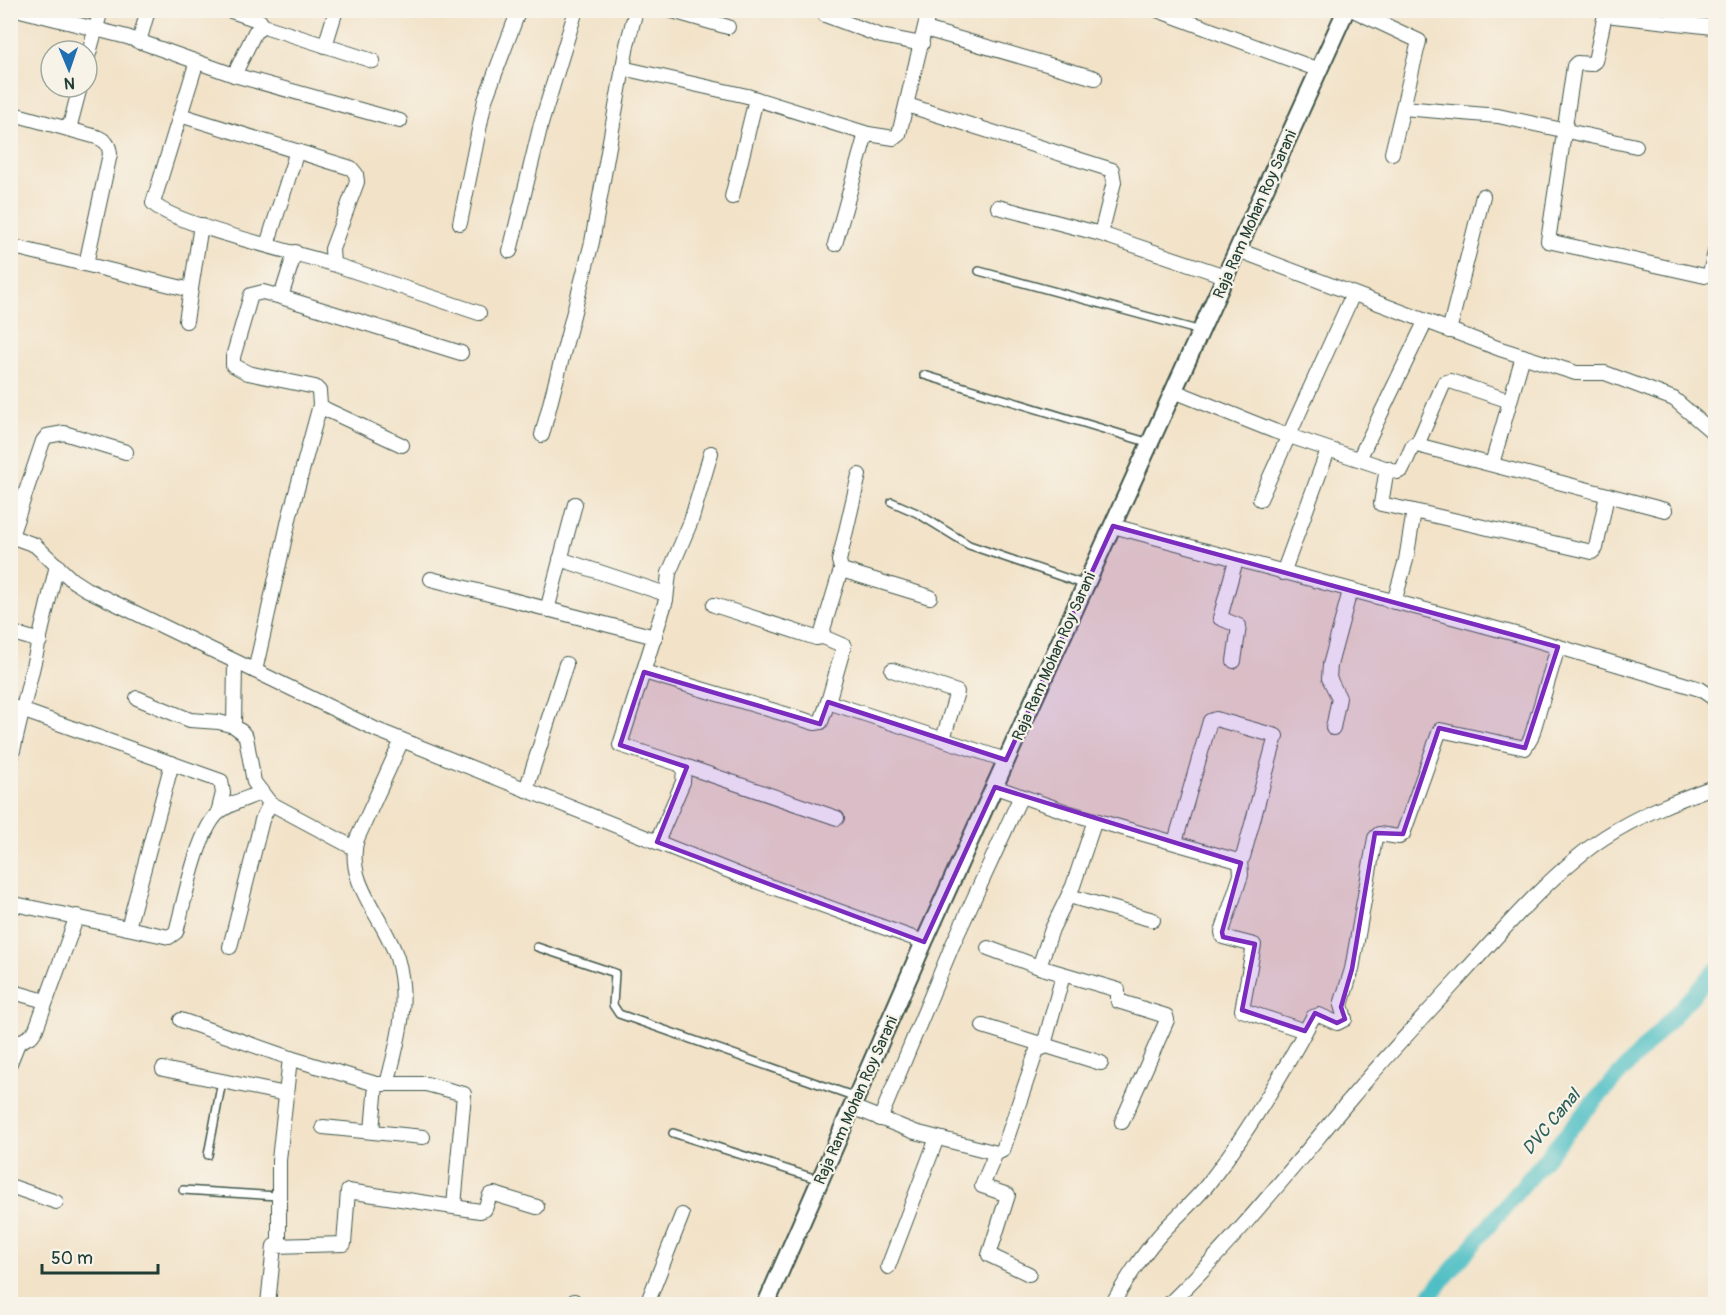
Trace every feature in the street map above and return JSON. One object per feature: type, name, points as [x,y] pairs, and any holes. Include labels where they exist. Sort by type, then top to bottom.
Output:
[{"type":"street","points":[[92,39],[101,10]]},
{"type":"street","points":[[139,42],[148,10]]},
{"type":"street","points":[[228,10],[373,62]]},
{"type":"street","points":[[325,46],[336,10]]},
{"type":"street","points":[[460,222],[485,100],[519,10]]},
{"type":"street","points":[[510,251],[541,124],[576,10]]},
{"type":"street","points":[[542,435],[592,242],[622,68],[636,10]]},
{"type":"street","points":[[669,10],[728,27]]},
{"type":"street","points":[[622,68],[756,99],[868,134],[894,138],[899,134],[907,105],[929,10]]},
{"type":"street","points":[[1157,10],[1319,70]]},
{"type":"street","name":"Raja Ram Mohan Roy Sarani","points":[[766,1305],[924,942],[1346,10]]},
{"type":"street","points":[[1353,10],[1419,41],[1392,153]]},
{"type":"street","points":[[25,11],[139,42],[196,64],[400,121]]},
{"type":"street","points":[[1713,27],[1653,15],[1605,13],[1595,61],[1591,64],[1575,64],[1548,241],[1705,276],[1710,273],[1716,248]]},
{"type":"street","points":[[825,15],[881,36],[922,44]]},
{"type":"street","points":[[234,75],[261,20]]},
{"type":"street","points":[[925,29],[1095,78]]},
{"type":"street","points":[[196,64],[153,202],[167,212],[201,225],[333,264],[479,313]]},
{"type":"street","points":[[69,129],[77,99]]},
{"type":"street","points":[[732,197],[756,99]]},
{"type":"street","points":[[907,105],[1112,170],[1114,182],[1101,234]]},
{"type":"street","points":[[1403,108],[1498,116],[1566,133],[1636,146]]},
{"type":"street","points":[[10,113],[106,141],[110,154],[86,264]]},
{"type":"street","points":[[180,115],[351,168],[356,174],[354,191],[332,249],[333,264]]},
{"type":"street","points":[[835,244],[865,137],[868,134]]},
{"type":"street","points":[[267,245],[297,151]]},
{"type":"street","points":[[1449,331],[1483,196]]},
{"type":"street","points":[[998,207],[1101,234],[1225,276]]},
{"type":"street","points":[[186,321],[201,225]]},
{"type":"street","points":[[11,250],[86,264],[191,290]]},
{"type":"street","points":[[1238,250],[1449,331],[1575,373],[1605,373],[1674,399],[1716,435]]},
{"type":"street","points":[[281,297],[295,252]]},
{"type":"street","points":[[255,671],[290,515],[320,405],[319,391],[315,387],[248,373],[233,365],[251,295],[263,292],[460,353]]},
{"type":"street","points":[[1260,499],[1353,294]]},
{"type":"street","points":[[1359,459],[1425,322]]},
{"type":"street","points":[[1492,464],[1523,356]]},
{"type":"street","points":[[1173,391],[1288,436],[1397,472],[1402,470],[1413,446],[1417,445],[1444,383],[1450,381],[1510,401]]},
{"type":"street","points":[[320,405],[335,415],[402,445]]},
{"type":"street","points":[[126,452],[64,433],[47,436],[43,441],[11,536],[35,545],[86,589],[402,740],[657,842],[924,942]]},
{"type":"street","points":[[1417,445],[1665,510]]},
{"type":"street","points":[[1282,573],[1328,450]]},
{"type":"street","points":[[711,453],[691,521],[669,573],[655,637],[620,745],[837,818]]},
{"type":"street","points":[[1387,468],[1381,504],[1592,552],[1596,548],[1607,495]]},
{"type":"street","points":[[822,637],[842,572],[839,561],[859,475]]},
{"type":"street","points":[[547,610],[575,504]]},
{"type":"street","points":[[1394,602],[1406,560],[1414,511]]},
{"type":"street","points":[[1113,526],[1558,647],[1700,689],[1712,697],[1716,704]]},
{"type":"street","points":[[560,559],[666,594]]},
{"type":"street","points":[[1234,661],[1239,626],[1220,618],[1236,560]]},
{"type":"street","points":[[10,763],[17,707],[40,640],[57,565]]},
{"type":"street","points":[[842,572],[930,597]]},
{"type":"street","points":[[431,579],[655,637]]},
{"type":"street","points":[[1333,728],[1339,698],[1329,678],[1330,665],[1350,591]]},
{"type":"street","points":[[644,672],[815,723],[821,722],[844,646],[822,637],[816,638],[714,605]]},
{"type":"street","points":[[10,632],[40,640]]},
{"type":"street","points":[[1112,1305],[1129,1275],[1158,1237],[1207,1185],[1244,1134],[1316,1015],[1337,1023],[1345,1019],[1341,1005],[1352,969],[1375,838],[1379,834],[1398,837],[1403,834],[1440,730],[1525,748],[1531,738],[1558,647]]},
{"type":"street","points":[[234,726],[235,662]]},
{"type":"street","points":[[526,790],[566,664]]},
{"type":"street","points":[[892,669],[957,692],[943,739]]},
{"type":"street","points":[[137,698],[190,720],[234,726],[246,737],[252,775],[265,798],[354,848]]},
{"type":"street","points":[[828,702],[1006,760]]},
{"type":"street","points":[[10,903],[169,937],[176,932],[206,829],[219,813],[223,786],[221,781],[17,707]]},
{"type":"street","points":[[1175,842],[1210,722],[1216,719],[1276,738],[1240,860],[1240,875],[1222,932],[1223,937],[1254,945],[1242,1010],[1305,1031]]},
{"type":"street","points":[[372,1131],[381,1084],[402,1029],[402,977],[392,942],[367,901],[354,856],[354,848],[402,740]]},
{"type":"street","points":[[128,928],[172,763]]},
{"type":"street","points":[[657,842],[685,774],[679,764]]},
{"type":"street","points":[[1169,1305],[1205,1269],[1281,1184],[1353,1096],[1478,957],[1561,872],[1602,838],[1635,819],[1716,786]]},
{"type":"street","points":[[995,787],[1095,820],[1240,860]]},
{"type":"street","points":[[880,1119],[952,946],[1021,796]]},
{"type":"street","points":[[219,813],[265,798]]},
{"type":"street","points":[[230,946],[262,820],[265,798]]},
{"type":"street","points":[[1039,967],[1052,929],[1069,896],[1095,820]]},
{"type":"street","points":[[1069,896],[1153,920]]},
{"type":"street","points":[[10,1063],[18,1043],[32,1035],[77,916]]},
{"type":"street","points":[[988,948],[1063,975],[1118,990],[1118,1001],[1166,1016],[1122,1122]]},
{"type":"street","points":[[1046,1046],[1063,975]]},
{"type":"street","points":[[10,992],[45,1001]]},
{"type":"street","points":[[181,1020],[290,1058],[381,1084],[426,1084],[465,1095],[454,1206]]},
{"type":"street","points":[[983,1026],[1101,1064]]},
{"type":"street","points":[[854,1102],[880,1119],[994,1154],[1003,1150],[1034,1054],[1041,1047],[1046,1046]]},
{"type":"street","points":[[279,1245],[277,1196],[290,1058]]},
{"type":"street","points":[[164,1069],[286,1094]]},
{"type":"street","points":[[323,1127],[423,1137]]},
{"type":"street","points":[[888,1267],[937,1138]]},
{"type":"street","points":[[994,1154],[982,1186],[1008,1195],[988,1255],[1029,1274]]},
{"type":"street","points":[[10,1186],[56,1202]]},
{"type":"street","points":[[268,1305],[273,1247],[344,1244],[346,1193],[350,1190],[483,1210],[490,1195],[494,1194],[537,1207]]},
{"type":"street","points":[[647,1305],[682,1215]]},
{"type":"lane","points":[[979,271],[1201,331]]},
{"type":"lane","points":[[924,375],[1150,443]]},
{"type":"lane","points":[[892,502],[917,513],[969,545],[1086,585]]},
{"type":"lane","points":[[537,947],[615,973],[613,1005],[619,1014],[854,1102]]},
{"type":"lane","points":[[208,1155],[222,1081]]},
{"type":"lane","points":[[673,1133],[820,1180]]},
{"type":"lane","points":[[183,1190],[277,1196]]},
{"type":"highlighted area","points":[[1113,526],[1558,647],[1525,748],[1439,728],[1403,834],[1375,833],[1352,969],[1341,1007],[1345,1019],[1337,1023],[1315,1013],[1305,1031],[1242,1010],[1255,944],[1223,937],[1222,932],[1241,863],[995,787],[924,942],[657,842],[687,767],[620,745],[644,672],[820,724],[828,702],[1006,760]]},
{"type":"waterway","name":"DVC Canal","points":[[1423,1304],[1589,1107],[1716,970]]}]
